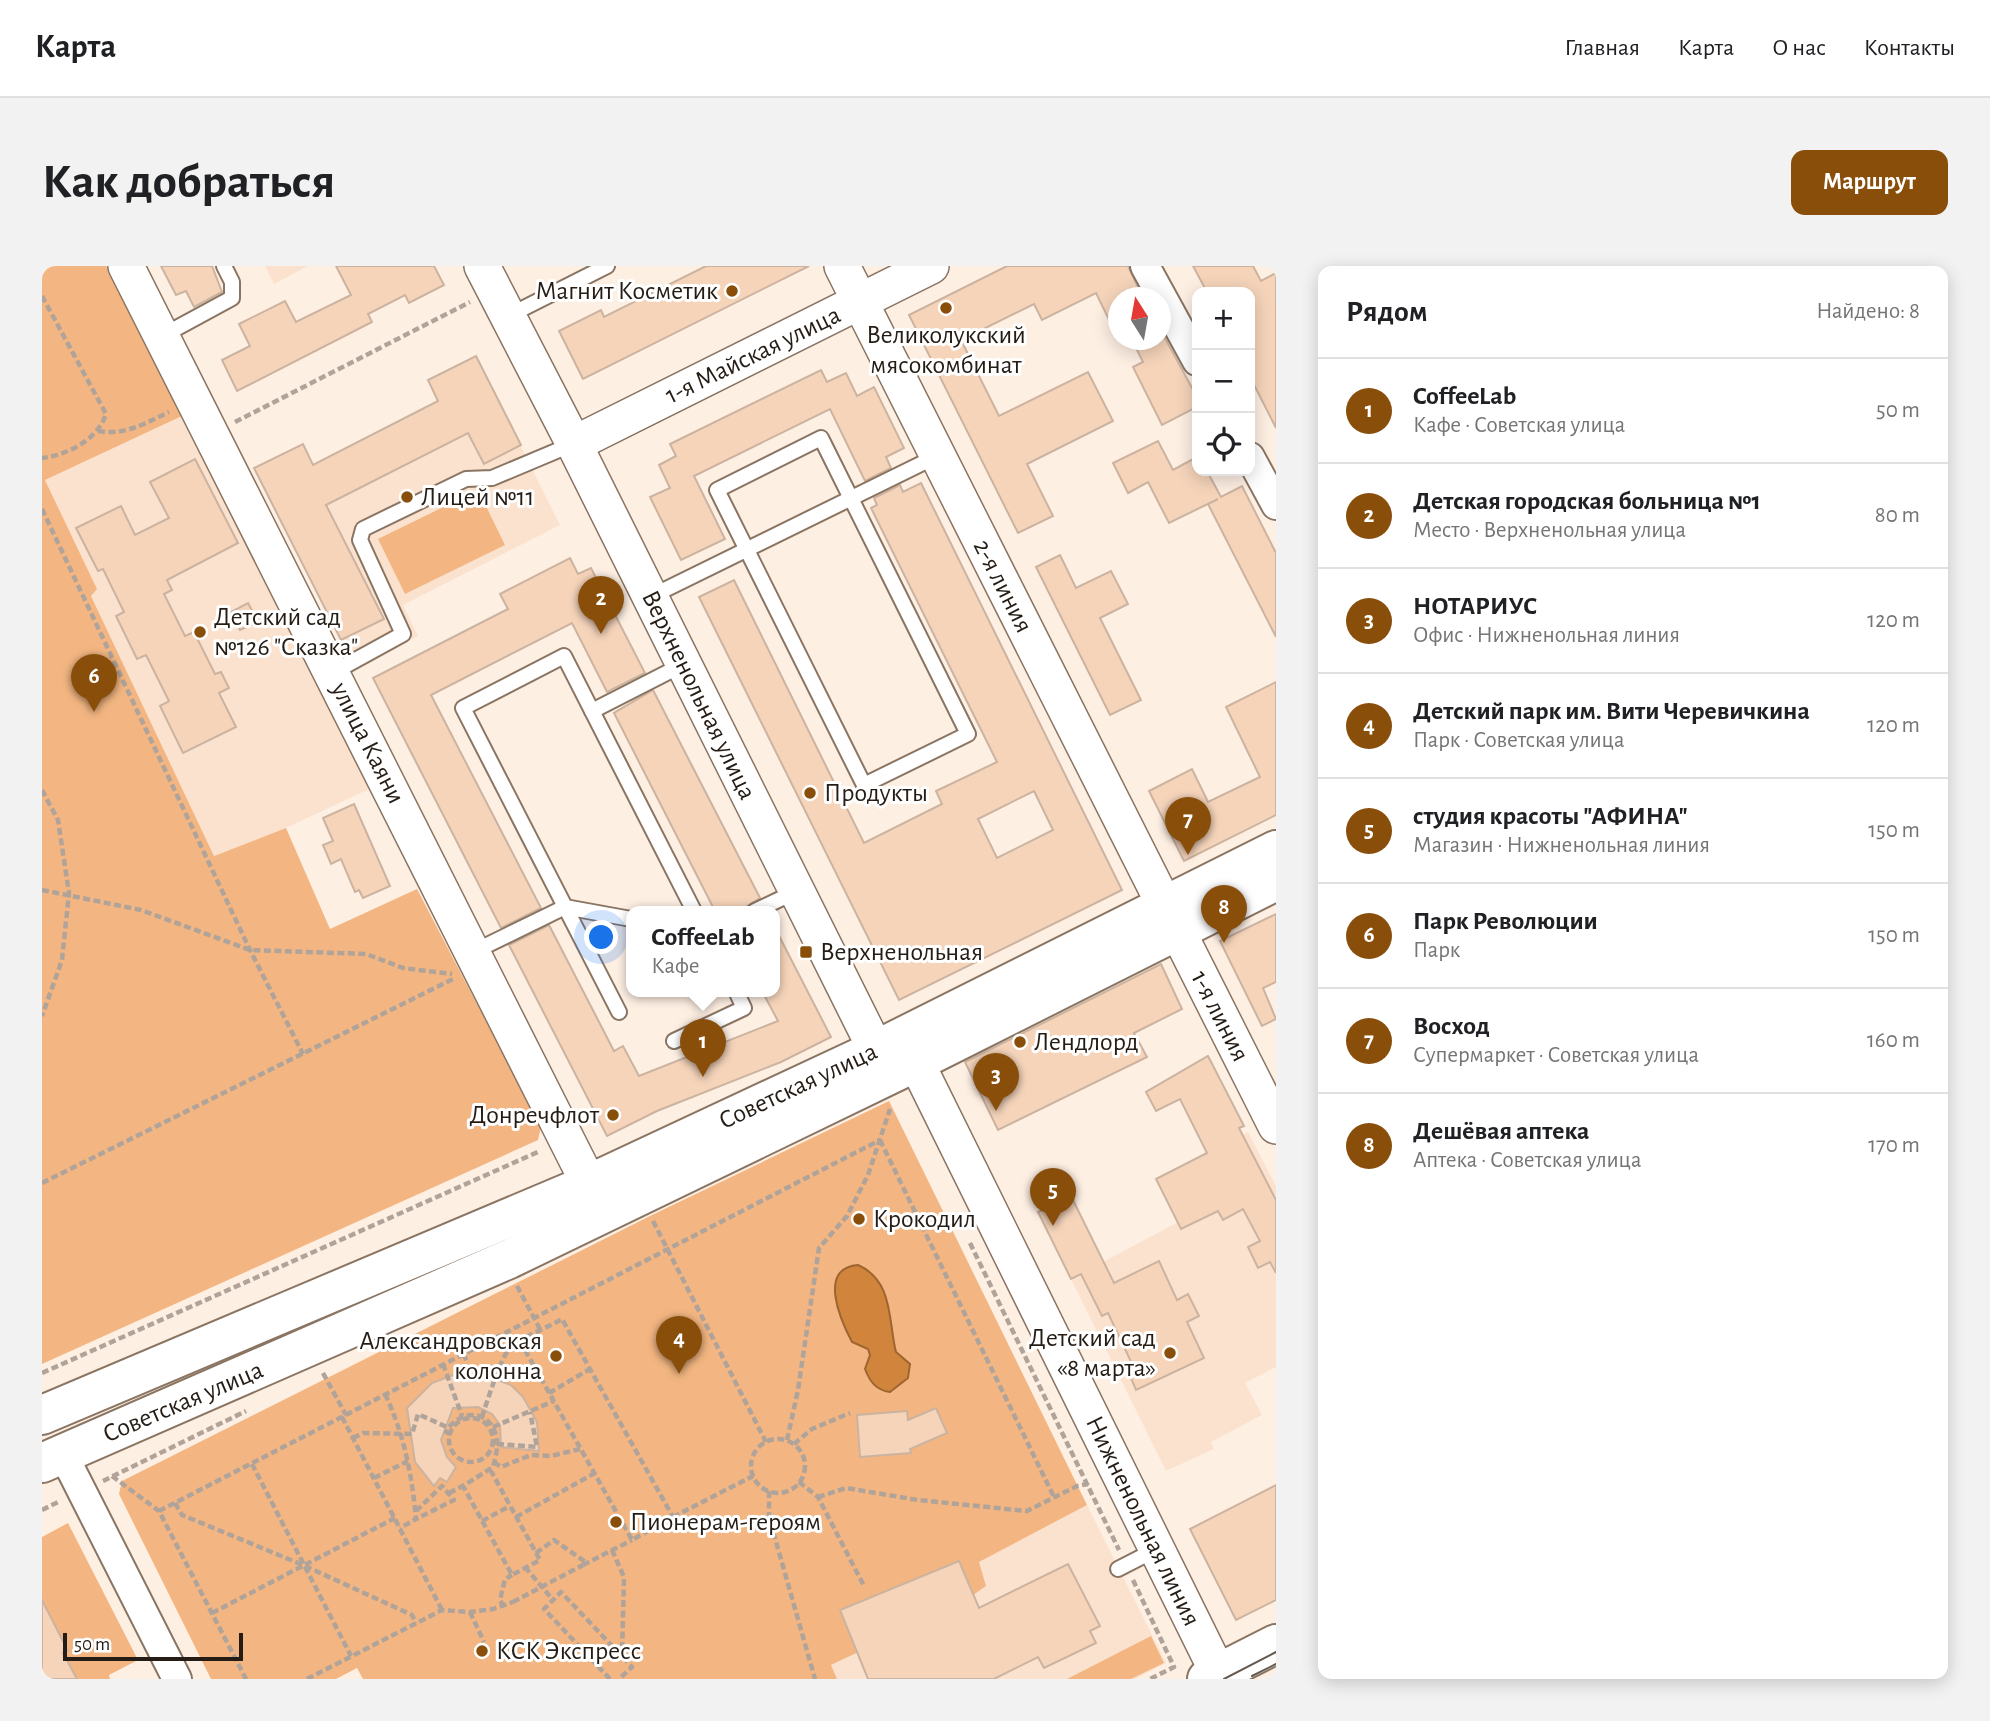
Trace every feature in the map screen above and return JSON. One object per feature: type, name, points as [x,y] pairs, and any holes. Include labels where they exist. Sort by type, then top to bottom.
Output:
[{"type":"main road","name":"Советская улица","points":[[52,1459],[324,1356],[509,1259],[916,1062],[1171,919],[1276,850]]},
{"type":"main road","name":"Советская улица","points":[[42,1415],[589,1184],[876,1050],[1171,919],[1276,881]]},
{"type":"main road","points":[[1216,1677],[1276,1644]]},
{"type":"street","name":"улица Каяни","points":[[126,266],[589,1184]]},
{"type":"street","name":"2-я линия","points":[[842,266],[1171,919]]},
{"type":"street","name":"1-я Майская улица","points":[[574,443],[931,266]]},
{"type":"street","points":[[1145,266],[1192,352]]},
{"type":"street","name":"Верхненольная улица","points":[[495,291],[574,443],[876,1050]]},
{"type":"street","points":[[1255,466],[1276,505]]},
{"type":"street","name":"1-я линия","points":[[1171,919],[1276,1126]]},
{"type":"street","points":[[876,1050],[916,1062]]},
{"type":"street","name":"Нижненольная линия","points":[[916,1062],[1104,1478],[1157,1549],[1216,1677]]},
{"type":"street","points":[[310,1302],[324,1356]]},
{"type":"street","points":[[52,1459],[177,1679]]},
{"type":"lane","points":[[161,336],[232,298],[232,282],[224,266]]},
{"type":"lane","points":[[495,291],[607,266]]},
{"type":"lane","points":[[821,438],[851,498],[968,734],[864,785],[717,490],[821,438]]},
{"type":"lane","points":[[332,673],[403,634],[360,540],[363,529],[466,479],[492,478],[574,443]]},
{"type":"lane","points":[[650,597],[937,456]]},
{"type":"lane","points":[[619,1012],[463,708],[564,656],[691,906]]},
{"type":"lane","points":[[592,711],[684,664]]},
{"type":"lane","points":[[766,906],[797,891]]},
{"type":"lane","points":[[473,952],[565,907],[626,918]]},
{"type":"lane","points":[[674,1041],[744,1008],[739,997]]},
{"type":"lane","points":[[1122,1567],[1157,1549]]},
{"type":"path","points":[[212,433],[495,291]]},
{"type":"path","points":[[42,296],[106,414],[97,431],[66,452],[45,458],[42,464]]},
{"type":"path","points":[[97,431],[111,433],[133,429],[193,399]]},
{"type":"path","points":[[42,509],[250,950],[303,1054]]},
{"type":"path","points":[[42,790],[58,820],[69,893],[62,960],[42,1016]]},
{"type":"path","points":[[42,890],[69,893],[141,910],[250,950],[366,954],[403,968],[462,975],[42,1183]]},
{"type":"path","points":[[787,1440],[798,1390],[819,1248],[847,1216],[868,1175],[891,1104]]},
{"type":"path","points":[[880,1140],[1054,1497]]},
{"type":"path","points":[[159,1511],[880,1140]]},
{"type":"path","points":[[42,1373],[541,1150],[544,1142]]},
{"type":"path","points":[[648,1211],[766,1442]]},
{"type":"path","points":[[968,1239],[1104,1478],[1122,1567],[1174,1667],[1150,1679]]},
{"type":"path","points":[[513,1278],[541,1331]]},
{"type":"path","points":[[482,1417],[509,1349],[562,1319],[673,1517]]},
{"type":"path","points":[[521,1343],[632,1540]]},
{"type":"path","points":[[463,1354],[467,1361]]},
{"type":"path","points":[[324,1356],[353,1438],[442,1610]]},
{"type":"path","points":[[443,1364],[462,1416]]},
{"type":"path","points":[[549,1393],[590,1370]]},
{"type":"path","points":[[385,1394],[413,1480],[416,1520]]},
{"type":"path","points":[[493,1427],[554,1401]]},
{"type":"path","points":[[494,1447],[537,1447],[530,1412]]},
{"type":"path","points":[[794,1444],[812,1429],[850,1413]]},
{"type":"path","points":[[353,1438],[363,1433],[412,1434],[418,1414],[449,1431]]},
{"type":"path","points":[[462,1416],[482,1417],[493,1427],[494,1447],[483,1459],[463,1461],[452,1453],[449,1431],[462,1416]]},
{"type":"path","points":[[449,1431],[462,1420],[481,1421],[492,1436],[497,1452],[491,1471],[449,1493]]},
{"type":"path","points":[[787,1440],[794,1444],[804,1458],[804,1475],[786,1492],[769,1491],[753,1476],[752,1460],[766,1442],[787,1440]]},
{"type":"path","points":[[494,1462],[501,1467],[531,1455],[551,1456],[580,1449]]},
{"type":"path","points":[[374,1478],[408,1461]]},
{"type":"path","points":[[252,1464],[351,1656]]},
{"type":"path","points":[[491,1471],[540,1560],[505,1579],[500,1600],[504,1607]]},
{"type":"path","points":[[516,1517],[595,1473]]},
{"type":"path","points":[[113,1476],[159,1511],[246,1679]]},
{"type":"path","points":[[307,1679],[442,1610],[470,1612],[504,1607],[753,1476]]},
{"type":"path","points":[[818,1497],[846,1488],[918,1500],[1027,1511],[1077,1486],[1104,1478]]},
{"type":"path","points":[[799,1482],[818,1497],[864,1587]]},
{"type":"path","points":[[400,1528],[453,1500],[442,1486],[415,1511]]},
{"type":"path","points":[[463,1486],[512,1575]]},
{"type":"path","points":[[769,1491],[769,1517],[815,1679]]},
{"type":"path","points":[[175,1503],[182,1515],[303,1565],[412,1615],[416,1623]]},
{"type":"path","points":[[482,1521],[510,1506]]},
{"type":"path","points":[[212,1614],[395,1518]]},
{"type":"path","points":[[536,1553],[554,1540],[585,1564]]},
{"type":"path","points":[[612,1550],[624,1577],[622,1656]]},
{"type":"path","points":[[525,1567],[553,1600]]},
{"type":"path","points":[[606,1678],[544,1609],[561,1592],[632,1667],[626,1677],[619,1679]]},
{"type":"path","points":[[470,1612],[484,1642]]},
{"type":"shaded area","points":[[42,266],[106,266],[182,416],[45,480],[97,589],[91,596],[214,856],[286,828],[330,929],[417,889],[541,1127],[538,1140],[42,1364]]},
{"type":"shaded area","points":[[265,266],[308,266],[274,284]]},
{"type":"shaded area","name":"Лицей №11","points":[[476,356],[560,525],[403,605],[418,636],[356,668],[254,468],[303,444],[314,465],[438,401],[428,380]]},
{"type":"shaded area","name":"Детский сад №126 \"Сказка\"","points":[[182,416],[369,789],[286,828],[214,856],[91,596],[97,589],[45,480]]},
{"type":"shaded area","points":[[478,490],[505,545],[405,594],[378,539]]},
{"type":"shaded area","points":[[889,1101],[1087,1505],[979,1562],[986,1586],[960,1604],[831,1665],[837,1679],[363,1679],[357,1668],[336,1679],[211,1679],[119,1494],[122,1481],[652,1215]]},
{"type":"shaded area","name":"Детский сад «8 марта»","points":[[1248,1132],[1276,1186],[1276,1367],[1245,1383],[1262,1415],[1211,1442],[1214,1449],[1166,1471],[1071,1279],[1178,1222],[1156,1179]]},
{"type":"shaded area","points":[[858,1265],[870,1272],[884,1291],[896,1352],[910,1364],[908,1378],[890,1392],[874,1385],[869,1378],[865,1369],[870,1355],[868,1349],[852,1342],[838,1309],[835,1285],[838,1275],[846,1268]]},
{"type":"shaded area","points":[[1087,1505],[1166,1663],[1135,1679],[837,1679],[830,1665],[960,1604],[979,1562]]},
{"type":"shaded area","points":[[68,1523],[138,1660],[109,1675],[110,1679],[77,1679],[63,1653],[67,1651],[42,1601],[42,1537]]},
{"type":"shaded area","points":[[1151,1636],[1164,1663],[1131,1679],[1067,1679]]},
{"type":"building","points":[[161,266],[212,266],[222,292],[194,307],[186,291],[176,295]]},
{"type":"building","points":[[336,266],[434,266],[444,285],[409,303],[405,295],[368,314],[372,322],[237,391],[222,360],[250,346],[239,324],[285,301],[296,322],[351,295]]},
{"type":"building","points":[[706,266],[809,266],[583,379],[559,331],[601,310],[604,317]]},
{"type":"building","points":[[1007,266],[1128,266],[1138,287],[1108,287],[1108,318],[1096,293],[1042,320],[1034,304],[961,340],[999,416],[1088,372],[1113,421],[1027,464],[1053,516],[1018,533],[909,315]]},
{"type":"building","points":[[1193,266],[1253,266],[1261,281],[1276,273],[1276,428],[1255,387],[1255,287],[1204,287]]},
{"type":"building","points":[[1171,349],[1192,388],[1192,410],[1162,425],[1133,367],[1143,362],[1137,350]]},
{"type":"building","points":[[476,356],[521,445],[484,464],[468,433],[326,505],[384,619],[341,640],[254,468],[303,444],[313,465],[438,401],[428,380]]},
{"type":"building","points":[[821,370],[827,382],[846,373],[857,396],[874,387],[904,448],[886,457],[891,468],[865,481],[830,409],[694,476],[725,539],[681,560],[650,497],[670,488],[659,465],[676,456],[670,444]]},
{"type":"building","points":[[1158,441],[1173,470],[1192,460],[1192,476],[1210,476],[1221,497],[1242,486],[1276,553],[1276,637],[1208,504],[1218,499],[1169,523],[1148,482],[1128,493],[1113,463]]},
{"type":"building","points":[[195,459],[238,543],[167,580],[172,590],[164,594],[185,636],[194,632],[215,674],[221,672],[229,688],[219,693],[236,727],[183,753],[160,706],[169,701],[146,655],[137,659],[116,616],[124,612],[103,569],[98,571],[76,528],[121,506],[135,535],[169,518],[150,482]]},
{"type":"building","points":[[921,483],[1122,890],[899,1000],[699,597],[734,580],[864,843],[942,804],[936,791],[997,762],[871,508],[877,505],[874,498],[900,485],[903,492]],"holes":[[[1034,791],[1053,830],[997,858],[978,819]]]},
{"type":"building","points":[[1060,555],[1076,588],[1111,571],[1128,604],[1100,618],[1141,700],[1110,715],[1036,567]]},
{"type":"building","points":[[570,558],[578,574],[591,568],[645,673],[607,692],[572,623],[431,695],[541,908],[501,928],[373,678],[508,609],[500,594]]},
{"type":"building","points":[[248,603],[258,622],[240,630],[231,612]]},
{"type":"building","points":[[1276,682],[1276,815],[1184,861],[1149,791],[1192,769],[1208,802],[1260,777],[1226,707]]},
{"type":"building","points":[[653,690],[760,898],[747,906],[712,906],[614,713]]},
{"type":"building","points":[[354,804],[390,886],[363,898],[359,890],[355,892],[341,859],[331,864],[323,845],[333,841],[323,818]]},
{"type":"building","points":[[1276,914],[1276,982],[1263,988],[1276,1019],[1262,1026],[1220,941]]},
{"type":"building","points":[[549,925],[614,1051],[623,1046],[639,1076],[778,1021],[765,997],[780,997],[780,938],[831,1037],[781,1062],[657,1111],[607,1136],[509,945]]},
{"type":"building","points":[[1161,964],[1182,1009],[1134,1033],[1147,1057],[998,1130],[965,1062]]},
{"type":"building","points":[[1208,1056],[1244,1126],[1239,1128],[1276,1200],[1276,1273],[1270,1262],[1258,1268],[1248,1247],[1260,1241],[1243,1209],[1223,1220],[1218,1211],[1181,1229],[1156,1179],[1207,1153],[1180,1099],[1156,1111],[1146,1092]]},
{"type":"building","points":[[1071,1196],[1114,1283],[1159,1261],[1177,1300],[1188,1294],[1199,1316],[1187,1322],[1204,1358],[1136,1390],[1128,1371],[1134,1368],[1108,1313],[1102,1316],[1081,1274],[1071,1279],[1038,1212]]},
{"type":"building","points":[[482,1374],[511,1385],[523,1397],[537,1422],[539,1451],[501,1447],[500,1425],[492,1414],[478,1407],[453,1408],[441,1440],[447,1457],[456,1467],[447,1482],[440,1478],[434,1486],[415,1462],[407,1408],[432,1383],[453,1375]]},
{"type":"building","points":[[936,1408],[947,1433],[910,1449],[911,1453],[860,1457],[857,1415],[907,1411],[908,1420]]},
{"type":"building","points":[[1276,1485],[1276,1600],[1236,1620],[1190,1529]]},
{"type":"building","points":[[959,1561],[979,1608],[1068,1564],[1100,1626],[1090,1631],[1096,1643],[1044,1668],[1038,1657],[994,1679],[868,1679],[840,1610]]},
{"type":"building","points":[[42,1600],[68,1651],[63,1653],[77,1679],[42,1679]]},
{"type":"tram line","points":[[1224,1679],[1276,1652]]},
{"type":"tram line","points":[[1252,1676],[1276,1664]]},
{"type":"place","name":"Магнит Косметик","points":[[732,291]]},
{"type":"place","name":"Великолукский мясокомбинат","points":[[946,308]]},
{"type":"place","name":"Лицей №11","points":[[407,497]]},
{"type":"place","name":"Детский сад №126 \"Сказка\"","points":[[200,632]]},
{"type":"place","name":"Детская городская больница №1","points":[[601,634]]},
{"type":"place","name":"Парк Революции","points":[[94,712]]},
{"type":"place","name":"Продукты","points":[[810,793]]},
{"type":"place","name":"Восход","points":[[1188,855]]},
{"type":"place","name":"Дешёвая аптека","points":[[1224,943]]},
{"type":"place","name":"Верхненольная","points":[[806,952]]},
{"type":"place","name":"Лендлорд","points":[[1020,1042]]},
{"type":"place","name":"CoffeeLab","points":[[703,1077]]},
{"type":"place","name":"НОТАРИУС","points":[[996,1111]]},
{"type":"place","name":"Донречфлот","points":[[613,1115]]},
{"type":"place","name":"Крокодил","points":[[859,1219]]},
{"type":"place","name":"студия красоты \"АФИНА\"","points":[[1053,1226]]},
{"type":"place","name":"Детский сад «8 марта»","points":[[1170,1353]]},
{"type":"place","name":"Александровская колонна","points":[[556,1356]]},
{"type":"place","name":"Детский парк им. Вити Черевичкина","points":[[679,1374]]},
{"type":"place","name":"Пионерам-героям","points":[[616,1522]]},
{"type":"place","name":"КСК Экспресс","points":[[482,1651]]}]
